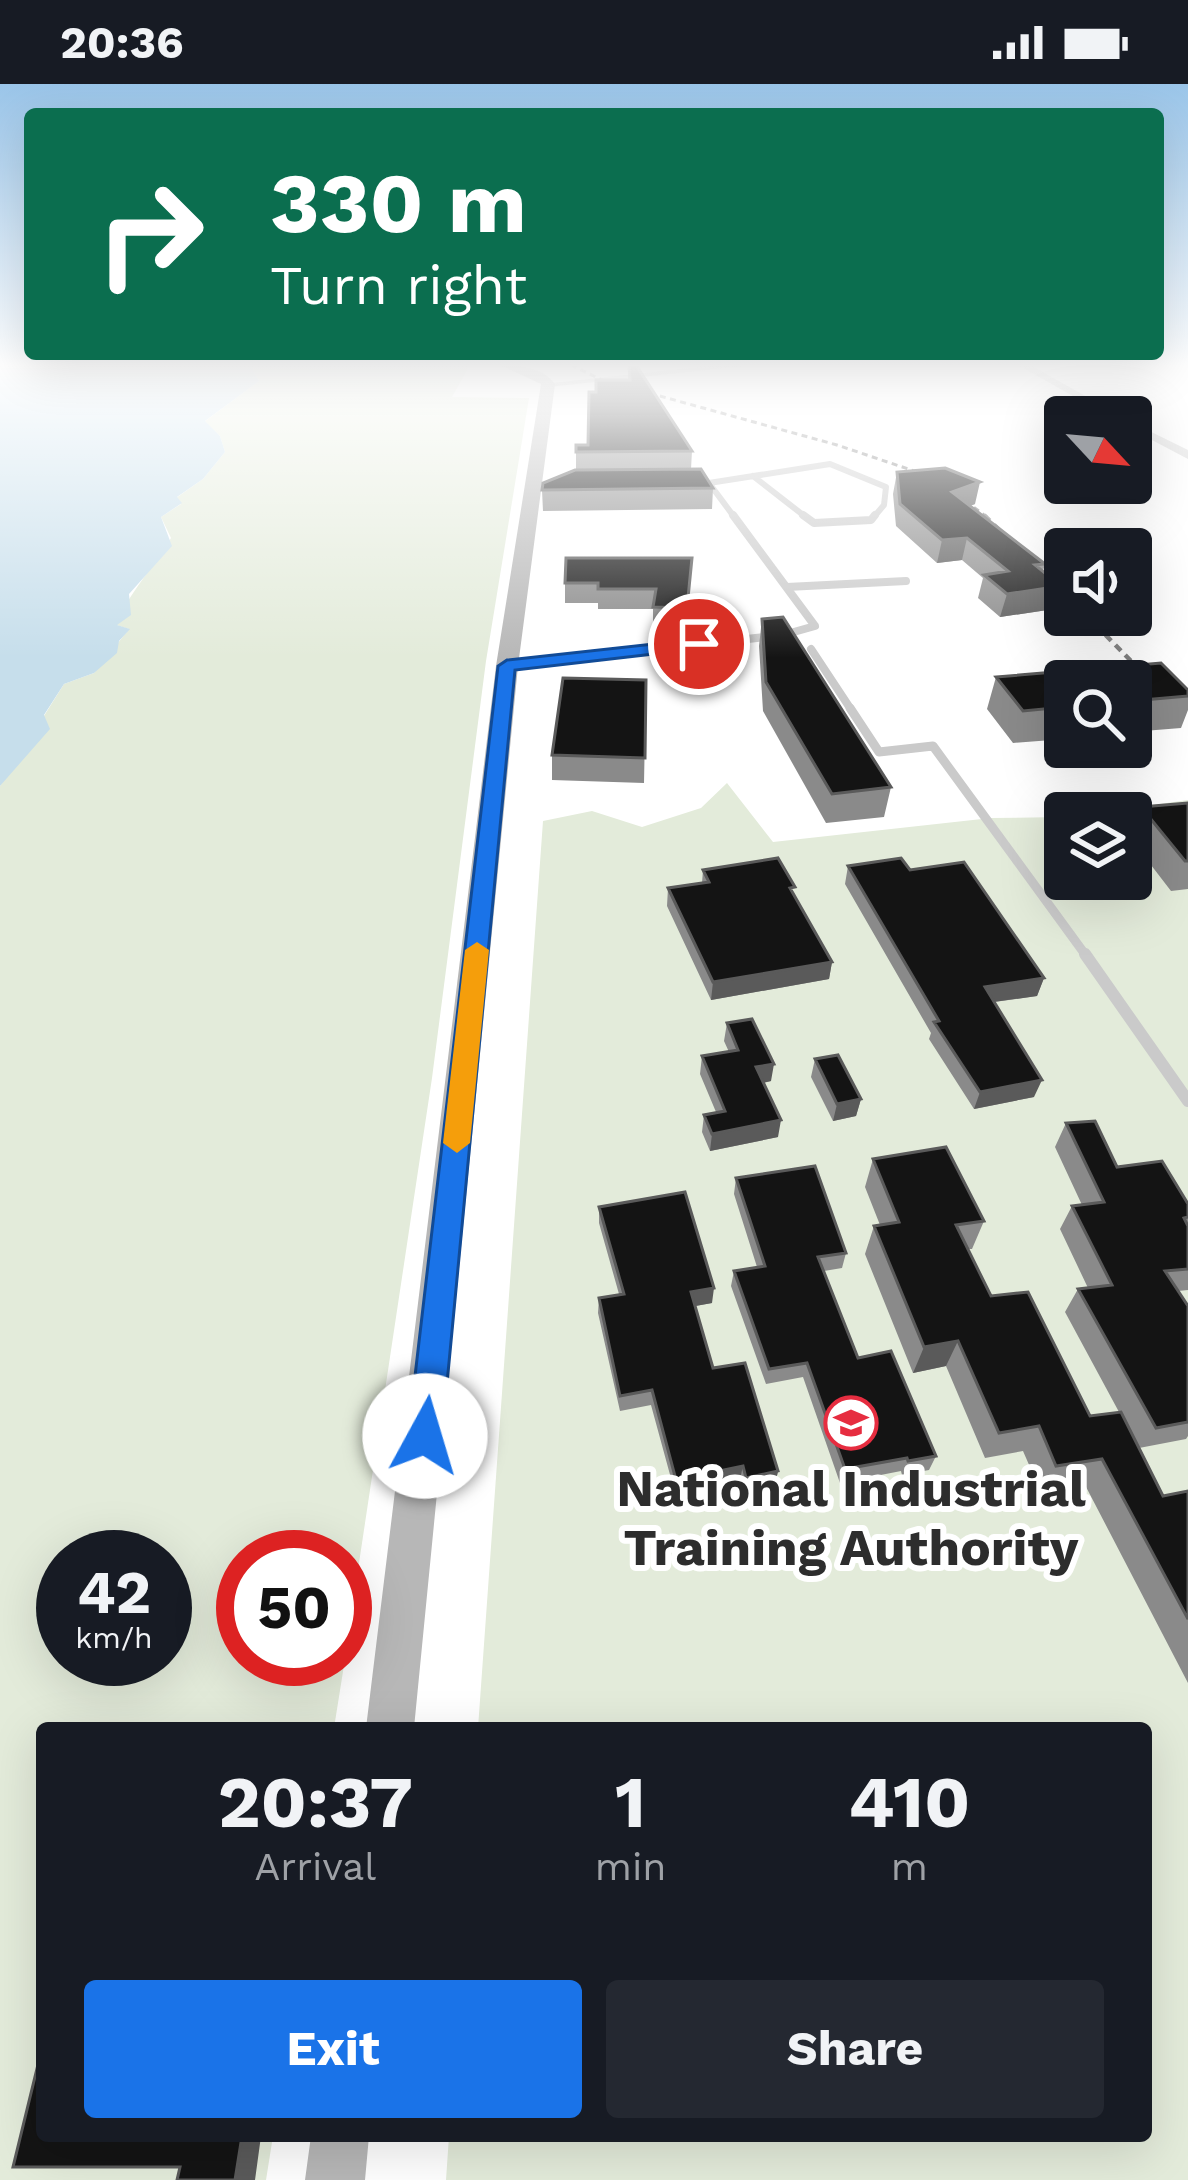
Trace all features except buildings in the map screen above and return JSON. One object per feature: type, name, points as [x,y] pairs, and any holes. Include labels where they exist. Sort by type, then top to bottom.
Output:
[{"type":"main road","points":[[391,1722],[507,666],[543,484],[541,463]]},
{"type":"main road","points":[[335,2180],[339,2142]]},
{"type":"lane","points":[[691,484],[838,464],[886,488],[884,505],[871,520],[814,524],[753,476]]},
{"type":"lane","points":[[507,666],[783,635],[815,626],[709,482]]},
{"type":"lane","points":[[787,587],[906,581]]},
{"type":"lane","points":[[812,649],[879,752],[933,746],[1188,1101]]},
{"type":"green space","points":[[216,463],[518,463],[486,661],[432,1078],[364,1530],[216,1530],[216,1686],[341,1686],[335,1722],[36,1722],[36,2142],[272,2142],[266,2180],[0,2180],[0,786],[64,684],[94,673],[129,629],[116,625],[171,538],[161,517],[181,504],[176,498]]},
{"type":"green space","name":"National Industrial Training Authority","points":[[727,783],[773,842],[991,818],[1044,817],[1044,900],[1152,900],[1152,805],[1188,800],[1188,2180],[446,2180],[449,2142],[1152,2142],[1152,1722],[478,1722],[543,821],[592,811],[642,827],[701,808]]},
{"type":"water","points":[[0,463],[216,463],[177,497],[182,503],[161,517],[172,546],[129,594],[131,615],[117,625],[130,629],[119,641],[117,653],[94,673],[64,684],[44,715],[50,729],[0,786]]},
{"type":"railway","points":[[890,463],[935,478],[988,518]]},
{"type":"railway","points":[[984,515],[1044,574]]},
{"type":"railway","points":[[1107,636],[1180,711]]},
{"type":"railway","points":[[1177,708],[1180,711]]},
{"type":"railway","points":[[1180,711],[1188,719]]},
{"type":"slow traffic","points":[[457,1143],[477,950]]},
{"type":"place","name":"National Industrial Training Authority","points":[[851,1423]]},
{"type":"route","points":[[425,1436],[507,666],[699,644]]}]
